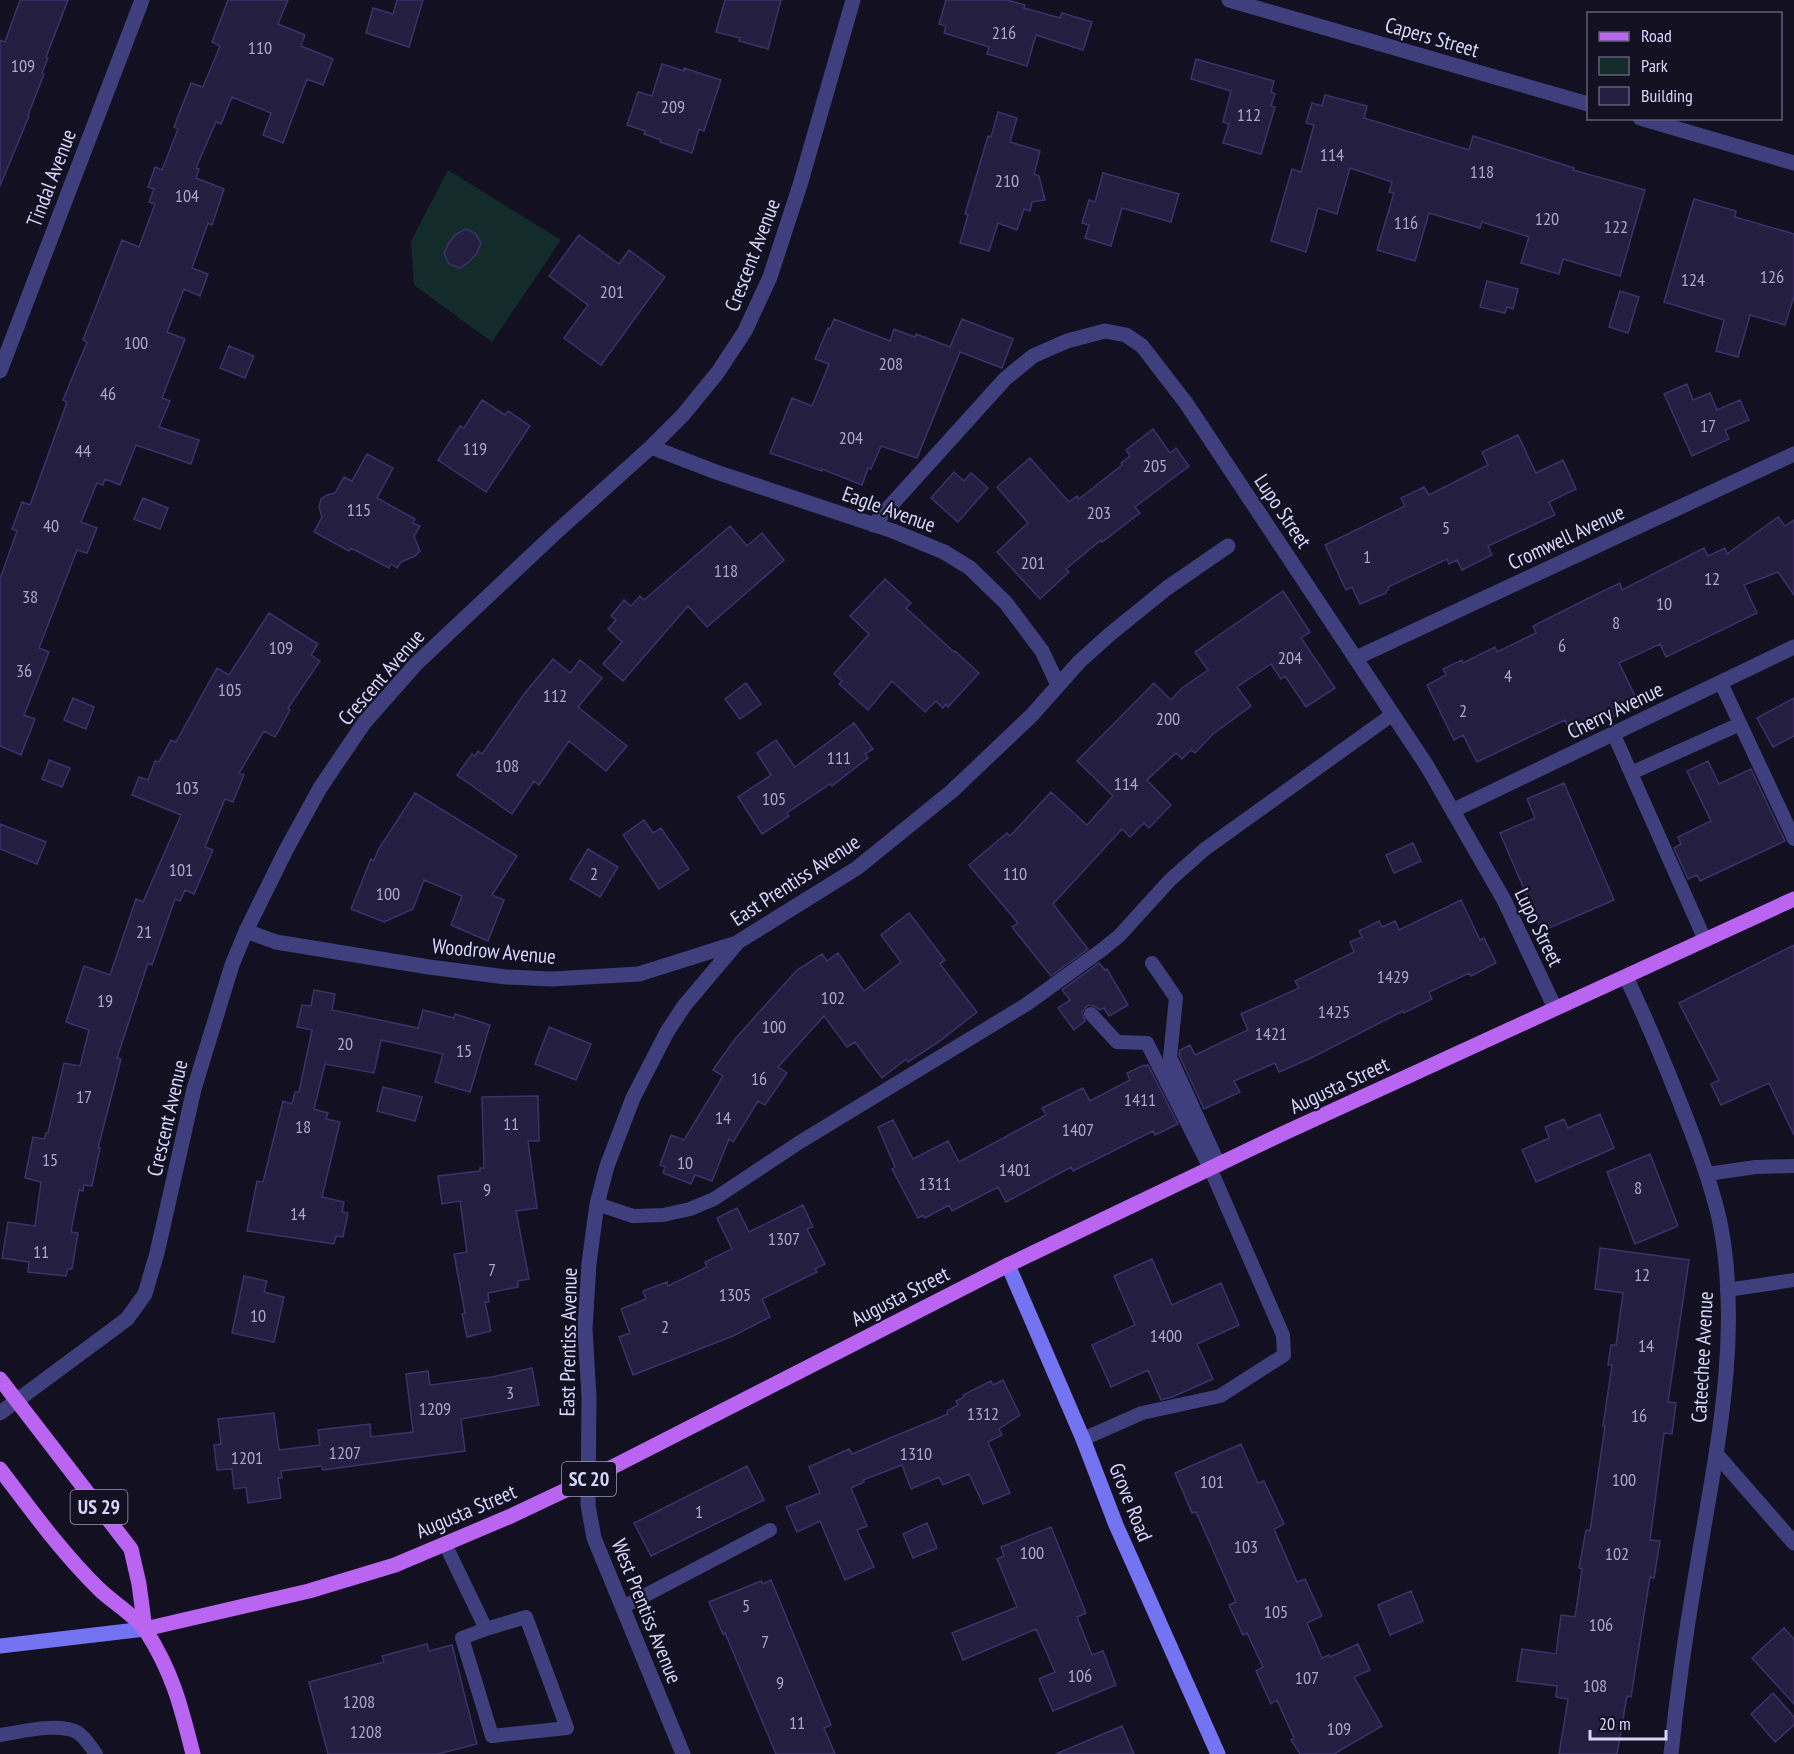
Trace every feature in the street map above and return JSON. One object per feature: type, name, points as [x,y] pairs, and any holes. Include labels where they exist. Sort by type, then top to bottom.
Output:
[{"type":"main road","name":"Augusta Street","points":[[0,1646],[145,1629],[309,1591],[395,1564],[445,1544],[587,1480],[1008,1265],[1215,1166],[1794,899]]},
{"type":"main road","name":"Grove Road","points":[[1008,1265],[1083,1439],[1116,1525],[1218,1754]]},
{"type":"main road","name":"US 29","points":[[0,1379],[131,1549],[140,1584],[145,1629]]},
{"type":"main road","name":"US 29","points":[[0,1469],[41,1522],[98,1588],[145,1629],[171,1675],[193,1754]]},
{"type":"street","name":"Tindal Avenue","points":[[0,370],[3,352],[142,0]]},
{"type":"street","name":"Crescent Avenue","points":[[0,1413],[127,1319],[145,1294],[157,1253],[194,1089],[232,965],[286,850],[320,788],[364,723],[424,656],[683,415],[718,372],[745,331],[770,277],[801,185],[853,0]]},
{"type":"street","name":"Capers Street","points":[[1229,0],[1587,104]]},
{"type":"street","points":[[1647,120],[1794,163]]},
{"type":"street","name":"Lupo Street","points":[[873,525],[1005,379],[1033,356],[1067,341],[1105,331],[1126,335],[1142,346],[1186,403],[1356,657],[1454,810],[1504,900],[1555,1008]]},
{"type":"street","name":"Eagle Avenue","points":[[651,447],[944,552],[970,568],[1006,603],[1042,651],[1058,685]]},
{"type":"street","name":"Cromwell Avenue","points":[[1356,657],[1794,454]]},
{"type":"street","name":"East Prentiss Avenue","points":[[587,1480],[589,1397],[585,1329],[597,1204],[607,1166],[633,1098],[667,1032],[684,1006],[738,942],[857,868],[944,798],[1016,731],[1058,685],[1109,635],[1167,588],[1228,546]]},
{"type":"street","name":"Cherry Avenue","points":[[1454,810],[1794,647]]},
{"type":"street","name":"Woodrow Avenue","points":[[246,931],[276,942],[429,967],[506,977],[552,979],[639,974],[738,942]]},
{"type":"street","name":"Cateechee Avenue","points":[[1626,977],[1653,1035],[1707,1174],[1719,1218],[1726,1268],[1725,1375],[1717,1455],[1695,1579],[1671,1754]]},
{"type":"street","points":[[1717,1455],[1794,1543]]},
{"type":"street","name":"West Prentiss Avenue","points":[[587,1480],[588,1505],[594,1538],[683,1754]]},
{"type":"lane","points":[[1720,683],[1794,839]]},
{"type":"lane","points":[[597,1204],[633,1216],[663,1215],[690,1209],[714,1199],[810,1136],[1028,1004],[1119,936],[1170,880],[1205,849],[1393,714]]},
{"type":"lane","points":[[1631,773],[1740,724]]},
{"type":"lane","points":[[1614,735],[1705,940]]},
{"type":"lane","points":[[1083,1439],[1142,1413],[1220,1396],[1284,1355],[1283,1335],[1170,1057],[1176,998],[1152,963]]},
{"type":"lane","points":[[1090,1014],[1117,1042],[1147,1043],[1215,1166]]},
{"type":"lane","points":[[1707,1174],[1756,1167],[1794,1166]]},
{"type":"lane","points":[[1727,1290],[1794,1280]]},
{"type":"lane","points":[[622,1606],[771,1530]]},
{"type":"lane","points":[[445,1544],[486,1629]]},
{"type":"lane","points":[[526,1617],[567,1728],[492,1736],[462,1638],[486,1629],[526,1617]]},
{"type":"lane","points":[[0,1735],[54,1727],[69,1729],[79,1733],[96,1754]]},
{"type":"green space","points":[[448,170],[561,240],[492,342],[414,285],[411,241]]},
{"type":"building","points":[[20,0],[68,0],[46,57],[48,58],[42,73],[44,74],[29,116],[0,186],[0,40],[5,42]]},
{"type":"building","points":[[228,0],[288,0],[278,24],[305,35],[301,46],[333,59],[323,85],[307,79],[283,143],[263,135],[271,113],[232,97],[221,124],[216,122],[196,168],[199,169],[196,178],[224,189],[212,225],[208,223],[192,268],[208,274],[200,296],[184,289],[167,332],[185,339],[162,398],[170,401],[159,427],[199,440],[191,464],[136,445],[120,485],[105,479],[103,485],[97,483],[81,522],[97,528],[87,553],[77,550],[39,648],[49,652],[24,715],[35,719],[21,755],[0,746],[0,579],[17,531],[12,529],[22,502],[30,505],[67,402],[63,400],[87,342],[83,340],[122,240],[139,247],[155,204],[149,202],[154,189],[148,187],[155,167],[162,170],[178,129],[174,127],[191,83],[203,87],[220,46],[212,42]]},
{"type":"building","points":[[397,0],[423,0],[409,47],[366,33],[373,8],[393,14]]},
{"type":"building","points":[[725,0],[781,0],[768,49],[716,32]]},
{"type":"building","points":[[946,0],[1007,0],[1025,5],[1024,8],[1060,18],[1062,13],[1092,22],[1083,50],[1036,35],[1027,66],[987,54],[989,47],[944,33],[946,26],[939,24]]},
{"type":"building","points":[[1196,59],[1274,81],[1271,92],[1275,94],[1271,106],[1275,107],[1261,154],[1223,143],[1229,124],[1223,122],[1231,91],[1191,79]]},
{"type":"building","points":[[662,64],[684,71],[684,68],[721,80],[704,131],[699,129],[692,153],[660,142],[661,140],[644,134],[645,131],[627,125],[638,92],[652,96]]},
{"type":"building","points":[[1325,95],[1367,106],[1364,118],[1469,150],[1473,136],[1574,168],[1573,170],[1645,190],[1620,276],[1563,259],[1559,274],[1521,263],[1529,237],[1482,222],[1480,228],[1429,213],[1415,261],[1377,250],[1394,193],[1389,192],[1392,182],[1350,168],[1337,214],[1318,208],[1306,252],[1271,241],[1292,169],[1301,172],[1314,125],[1306,123],[1312,103],[1322,106]]},
{"type":"building","points":[[998,112],[1017,118],[1010,142],[1040,151],[1034,174],[1039,176],[1045,200],[1032,202],[1030,211],[1024,209],[1017,230],[998,223],[989,251],[960,243],[968,215],[965,214],[988,136],[991,137]]},
{"type":"building","points":[[1103,173],[1179,194],[1171,222],[1122,208],[1111,246],[1085,238],[1089,225],[1082,223],[1089,200],[1095,202]]},
{"type":"building","points":[[1694,199],[1736,211],[1735,217],[1794,234],[1794,296],[1785,325],[1750,315],[1738,357],[1716,351],[1724,320],[1664,302]]},
{"type":"building","points":[[465,229],[475,233],[481,243],[477,253],[460,268],[449,264],[444,254],[455,235]]},
{"type":"building","points":[[579,235],[619,264],[629,250],[665,277],[601,365],[564,338],[588,305],[549,276]]},
{"type":"building","points":[[1487,281],[1518,289],[1513,309],[1507,307],[1505,313],[1480,307]]},
{"type":"building","points":[[1620,291],[1639,297],[1628,333],[1609,327]]},
{"type":"building","points":[[834,319],[890,341],[894,329],[915,337],[916,334],[950,347],[962,319],[1013,339],[1002,368],[960,352],[917,458],[881,446],[871,469],[868,468],[862,485],[822,469],[822,471],[770,453],[792,398],[812,406],[829,364],[815,359]]},
{"type":"building","points":[[229,346],[254,356],[245,378],[220,368]]},
{"type":"building","points":[[1687,384],[1693,400],[1710,393],[1717,410],[1740,400],[1749,420],[1725,430],[1729,439],[1692,456],[1664,394]]},
{"type":"building","points":[[482,400],[505,415],[508,411],[530,426],[486,492],[438,460],[460,426],[464,428]]},
{"type":"building","points":[[1153,429],[1170,453],[1176,448],[1189,466],[1135,507],[1140,513],[1102,542],[1101,540],[1066,569],[1069,572],[1040,599],[997,552],[1028,523],[997,487],[1030,458],[1069,502],[1077,496],[1079,499],[1122,465],[1121,463],[1130,456],[1126,450]]},
{"type":"building","points":[[1518,435],[1536,473],[1563,460],[1576,489],[1549,502],[1555,515],[1488,546],[1492,555],[1462,570],[1457,560],[1449,564],[1447,559],[1388,587],[1386,593],[1360,604],[1352,587],[1346,590],[1325,545],[1405,506],[1401,498],[1424,487],[1429,495],[1488,465],[1482,452]]},
{"type":"building","points":[[367,454],[393,468],[377,498],[415,519],[413,523],[420,526],[414,536],[420,551],[415,556],[401,562],[397,568],[391,564],[389,568],[351,548],[349,551],[314,532],[322,517],[319,507],[321,499],[335,493],[344,477],[352,481]]},
{"type":"building","points":[[954,472],[964,481],[971,473],[988,488],[958,522],[931,498]]},
{"type":"building","points":[[143,498],[168,508],[160,529],[134,519]]},
{"type":"building","points":[[1778,517],[1785,526],[1794,520],[1794,595],[1778,572],[1744,585],[1757,613],[1666,657],[1660,644],[1619,663],[1639,704],[1598,724],[1599,727],[1574,739],[1565,720],[1477,762],[1463,735],[1454,740],[1427,685],[1446,675],[1443,669],[1462,660],[1463,663],[1495,647],[1497,652],[1536,633],[1533,626],[1620,583],[1622,590],[1704,548],[1708,556],[1725,548],[1727,554]]},
{"type":"building","points":[[730,526],[747,546],[762,533],[784,560],[707,627],[688,606],[623,681],[603,664],[622,642],[608,629],[616,620],[611,616],[624,600],[631,606],[640,596],[644,600]]},
{"type":"building","points":[[885,579],[911,603],[906,608],[979,673],[948,707],[946,704],[943,708],[936,701],[925,712],[892,681],[868,710],[839,684],[842,681],[834,674],[869,634],[850,616]]},
{"type":"building","points":[[1283,591],[1310,632],[1301,638],[1335,688],[1306,707],[1285,676],[1281,679],[1271,664],[1237,687],[1251,706],[1213,734],[1195,753],[1191,750],[1182,759],[1176,753],[1147,780],[1171,805],[1149,828],[1144,823],[1130,837],[1122,829],[1053,904],[1088,949],[1051,976],[1012,927],[1018,923],[969,865],[1007,833],[1010,836],[1051,792],[1087,825],[1113,796],[1077,761],[1154,683],[1171,700],[1182,688],[1208,670],[1195,652]]},
{"type":"building","points":[[269,613],[318,644],[311,655],[320,661],[288,708],[290,710],[275,737],[264,731],[239,773],[244,775],[233,802],[225,799],[205,847],[213,850],[194,894],[185,890],[180,901],[175,899],[152,965],[148,963],[117,1058],[121,1059],[98,1148],[100,1148],[92,1186],[84,1185],[83,1191],[79,1190],[71,1232],[78,1233],[72,1269],[68,1269],[66,1276],[28,1272],[29,1262],[2,1258],[8,1222],[35,1226],[41,1182],[25,1178],[33,1137],[44,1139],[48,1133],[64,1063],[80,1066],[89,1030],[66,1022],[84,966],[110,975],[136,899],[143,902],[181,815],[132,795],[139,777],[148,780],[155,761],[159,762],[171,740],[176,742],[217,668],[229,675]]},
{"type":"building","points":[[553,659],[570,673],[580,660],[602,678],[578,707],[627,746],[606,771],[569,741],[539,785],[534,781],[512,814],[457,775],[472,754],[475,756],[478,751],[482,754],[525,693]]},
{"type":"building","points":[[746,683],[761,704],[740,719],[725,699]]},
{"type":"building","points":[[73,698],[94,707],[86,729],[64,720]]},
{"type":"building","points":[[1794,698],[1794,736],[1773,747],[1757,718]]},
{"type":"building","points":[[854,723],[873,749],[865,754],[868,758],[832,786],[830,784],[787,813],[789,816],[762,834],[738,797],[771,775],[757,753],[776,740],[795,767]]},
{"type":"building","points":[[49,760],[70,768],[62,787],[42,779]]},
{"type":"building","points":[[1708,761],[1719,784],[1751,769],[1785,841],[1700,881],[1697,875],[1688,879],[1674,848],[1681,844],[1678,837],[1711,821],[1687,771]]},
{"type":"building","points":[[1564,783],[1614,900],[1542,931],[1500,833],[1535,818],[1527,799]]},
{"type":"building","points":[[415,793],[517,856],[492,895],[504,900],[488,941],[451,925],[462,896],[424,880],[413,909],[384,922],[351,909],[371,859],[374,861],[378,850]]},
{"type":"building","points":[[644,820],[653,833],[661,828],[689,869],[659,889],[623,835]]},
{"type":"building","points":[[0,824],[46,842],[37,864],[0,849]]},
{"type":"building","points":[[1413,843],[1421,861],[1394,873],[1386,855]]},
{"type":"building","points":[[588,849],[618,867],[600,897],[570,879]]},
{"type":"building","points":[[1461,900],[1480,940],[1484,938],[1496,963],[1471,976],[1469,973],[1429,992],[1432,999],[1404,1013],[1403,1011],[1309,1059],[1279,1072],[1275,1063],[1234,1081],[1240,1092],[1204,1109],[1179,1055],[1180,1050],[1190,1045],[1195,1055],[1248,1030],[1241,1014],[1299,988],[1295,981],[1354,952],[1350,942],[1362,937],[1359,931],[1379,921],[1382,927],[1395,921],[1399,930]]},
{"type":"building","points":[[909,913],[945,960],[940,964],[977,1012],[940,1041],[908,1062],[906,1059],[882,1078],[855,1042],[847,1047],[824,1016],[778,1067],[787,1073],[765,1105],[758,1101],[733,1142],[729,1139],[712,1181],[695,1175],[691,1184],[663,1173],[665,1167],[660,1165],[671,1135],[684,1140],[723,1076],[713,1070],[735,1039],[797,970],[822,954],[827,961],[838,953],[864,991],[901,962],[881,935]]},
{"type":"building","points":[[1794,945],[1794,1135],[1769,1083],[1721,1105],[1711,1084],[1719,1080],[1679,1003]]},
{"type":"building","points":[[1099,963],[1105,970],[1107,969],[1128,1005],[1109,1016],[1104,1008],[1100,1010],[1088,1005],[1082,1012],[1085,1021],[1074,1030],[1058,1008],[1070,1000],[1062,990]]},
{"type":"building","points":[[314,990],[335,994],[332,1010],[418,1028],[423,1010],[454,1018],[455,1014],[490,1025],[470,1092],[435,1082],[443,1054],[381,1040],[374,1073],[325,1064],[314,1109],[328,1113],[326,1119],[340,1122],[322,1197],[344,1202],[342,1212],[348,1213],[343,1237],[336,1236],[334,1244],[247,1231],[257,1181],[263,1182],[283,1101],[292,1104],[295,1092],[299,1092],[312,1030],[297,1027],[302,1005],[311,1006]]},
{"type":"building","points":[[549,1027],[591,1044],[576,1080],[535,1064]]},
{"type":"building","points":[[1148,1065],[1178,1124],[1155,1135],[1153,1131],[1073,1171],[1071,1167],[1006,1202],[998,1187],[952,1211],[949,1205],[925,1218],[923,1215],[918,1218],[892,1169],[895,1167],[878,1127],[893,1120],[913,1159],[948,1141],[959,1162],[1046,1115],[1042,1108],[1083,1088],[1090,1101],[1130,1080],[1127,1073]]},
{"type":"building","points":[[383,1087],[422,1097],[415,1121],[377,1111]]},
{"type":"building","points":[[538,1096],[539,1141],[528,1141],[537,1208],[516,1211],[529,1279],[518,1281],[518,1287],[488,1293],[489,1302],[485,1302],[491,1331],[467,1337],[454,1254],[467,1252],[460,1201],[442,1204],[438,1176],[480,1171],[480,1168],[484,1168],[482,1097]]},
{"type":"building","points":[[1600,1114],[1614,1148],[1536,1182],[1522,1150],[1549,1138],[1545,1127],[1564,1119],[1568,1128]]},
{"type":"building","points":[[1650,1154],[1678,1226],[1635,1244],[1607,1172]]},
{"type":"building","points":[[803,1205],[813,1227],[807,1229],[825,1264],[815,1269],[817,1272],[762,1299],[770,1317],[733,1336],[633,1375],[619,1337],[630,1333],[621,1309],[646,1299],[643,1291],[667,1282],[668,1286],[707,1267],[705,1262],[732,1249],[717,1218],[737,1208],[749,1232]]},
{"type":"building","points":[[1600,1248],[1689,1260],[1668,1402],[1676,1403],[1672,1434],[1664,1433],[1650,1540],[1660,1541],[1654,1578],[1650,1577],[1631,1697],[1627,1696],[1617,1754],[1559,1754],[1568,1699],[1556,1697],[1557,1686],[1517,1681],[1522,1649],[1556,1654],[1561,1615],[1575,1617],[1582,1569],[1579,1568],[1586,1530],[1590,1531],[1605,1426],[1603,1426],[1612,1365],[1608,1365],[1611,1345],[1616,1345],[1623,1293],[1595,1289]]},
{"type":"building","points":[[1152,1259],[1172,1305],[1221,1283],[1239,1325],[1197,1344],[1213,1379],[1161,1400],[1148,1370],[1111,1387],[1092,1345],[1135,1325],[1114,1276]]},
{"type":"building","points":[[244,1276],[267,1281],[264,1292],[284,1297],[274,1342],[232,1333]]},
{"type":"building","points":[[532,1368],[539,1405],[461,1419],[465,1451],[323,1470],[321,1466],[281,1471],[282,1478],[278,1478],[281,1498],[248,1503],[246,1487],[234,1489],[232,1469],[217,1470],[214,1445],[221,1444],[218,1419],[274,1413],[279,1450],[320,1445],[318,1430],[370,1424],[371,1437],[413,1432],[406,1374],[428,1371],[430,1385],[492,1377]]},
{"type":"building","points":[[1003,1380],[1020,1415],[999,1429],[1002,1435],[988,1442],[1010,1493],[983,1504],[969,1474],[943,1485],[939,1477],[911,1489],[902,1465],[863,1480],[864,1482],[851,1488],[867,1526],[857,1530],[874,1567],[845,1580],[820,1521],[797,1532],[786,1507],[820,1493],[809,1467],[849,1449],[852,1454],[948,1414],[947,1411],[958,1405],[956,1401],[964,1397],[963,1395],[991,1381],[993,1385]]},
{"type":"building","points":[[1241,1444],[1258,1483],[1264,1481],[1284,1524],[1274,1529],[1297,1582],[1305,1579],[1322,1616],[1307,1623],[1322,1658],[1329,1655],[1330,1657],[1358,1644],[1370,1670],[1354,1677],[1382,1726],[1334,1754],[1300,1754],[1291,1740],[1294,1738],[1277,1700],[1271,1704],[1256,1671],[1263,1667],[1247,1633],[1243,1635],[1229,1605],[1236,1602],[1196,1512],[1192,1513],[1175,1473]]},
{"type":"building","points":[[747,1466],[764,1500],[651,1556],[634,1523]]},
{"type":"building","points":[[927,1523],[937,1548],[913,1558],[903,1534]]},
{"type":"building","points":[[1051,1527],[1086,1613],[1077,1617],[1092,1655],[1103,1651],[1116,1685],[1053,1711],[1039,1679],[1055,1672],[1036,1629],[963,1660],[952,1633],[1017,1607],[997,1559],[1004,1556],[1001,1547]]},
{"type":"building","points":[[771,1580],[831,1725],[824,1728],[835,1754],[776,1754],[725,1633],[723,1634],[709,1602],[761,1581],[763,1584]]},
{"type":"building","points":[[1411,1591],[1423,1621],[1390,1635],[1378,1605]]},
{"type":"building","points":[[1784,1628],[1794,1639],[1794,1704],[1752,1658]]},
{"type":"building","points":[[427,1644],[429,1651],[452,1645],[477,1744],[438,1754],[328,1754],[309,1682],[384,1662],[382,1656]]},
{"type":"building","points":[[1773,1693],[1794,1717],[1794,1725],[1775,1742],[1751,1714]]},
{"type":"building","points":[[1122,1726],[1134,1754],[1056,1754]]}]
